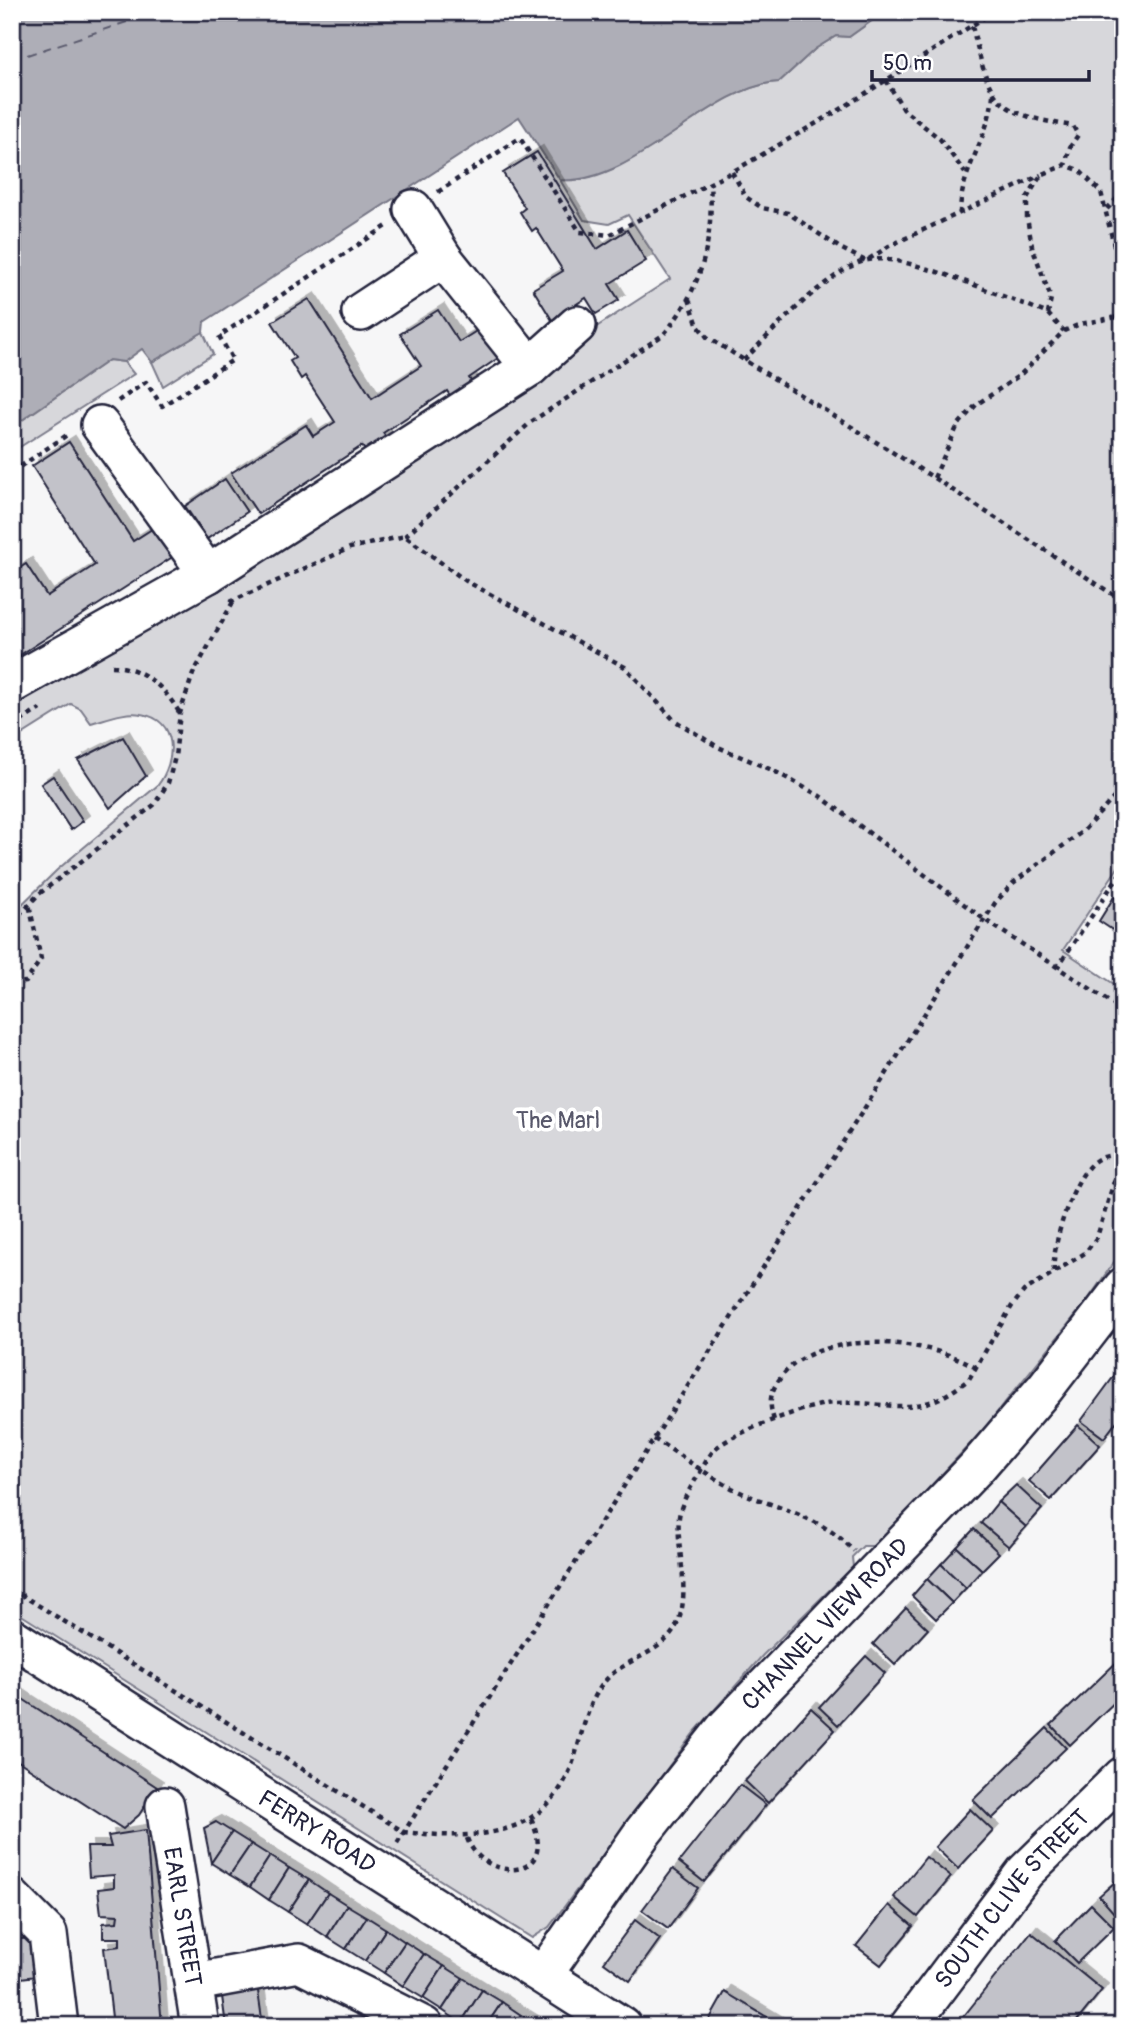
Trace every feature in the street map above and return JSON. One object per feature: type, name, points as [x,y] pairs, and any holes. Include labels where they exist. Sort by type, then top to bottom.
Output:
[{"type":"street","points":[[411,210],[443,258],[530,367]]},
{"type":"street","points":[[361,312],[443,258]]},
{"type":"street","points":[[27,690],[216,589],[530,367],[578,325]]},
{"type":"street","points":[[97,419],[216,589]]},
{"type":"street","name":"CHANNEL VIEW ROAD","points":[[544,1975],[643,1832],[726,1727],[1015,1424],[1123,1287]]},
{"type":"street","name":"FERRY ROAD","points":[[12,1637],[622,2026]]},
{"type":"street","name":"SOUTH CLIVE STREET","points":[[909,2026],[1025,1872],[1123,1776]]},
{"type":"street","name":"EARL STREET","points":[[165,1806],[200,2026]]},
{"type":"street","points":[[12,1898],[48,1934],[59,2026]]},
{"type":"street","points":[[195,1982],[299,1963],[424,2026]]},
{"type":"path","points":[[12,472],[97,419],[146,382],[162,406],[233,360],[219,336],[520,138],[580,232],[609,235],[732,172],[887,80],[993,12]]},
{"type":"path","points":[[960,214],[960,192],[965,173],[988,127],[993,95],[972,26]]},
{"type":"path","points":[[887,80],[904,110],[940,139],[965,173]]},
{"type":"path","points":[[993,95],[1008,108],[1030,118],[1073,126],[1078,135],[1070,147],[1065,165]]},
{"type":"path","points":[[744,360],[830,280],[889,246],[960,214],[1003,190],[1065,165],[1079,170],[1101,192],[1123,283]]},
{"type":"path","points":[[732,172],[746,197],[762,208],[788,213],[840,248],[866,261],[894,260],[1048,314],[1064,331]]},
{"type":"path","points":[[1041,175],[1027,198],[1027,218],[1032,246],[1051,298],[1048,314]]},
{"type":"path","points":[[12,922],[29,904],[154,805],[168,783],[175,757],[180,712],[192,674],[235,599],[350,548],[405,536],[531,422],[663,335],[698,282],[711,232],[710,183]]},
{"type":"path","points":[[1107,210],[1123,192]]},
{"type":"path","points":[[688,299],[698,326],[707,337],[934,478],[1123,601]]},
{"type":"path","points":[[934,478],[958,425],[976,405],[1020,375],[1064,331],[1080,324],[1123,316]]},
{"type":"path","points":[[405,536],[466,581],[625,667],[674,720],[718,747],[772,770],[820,796],[985,920],[1123,1010]]},
{"type":"path","points":[[216,589],[235,599]]},
{"type":"path","points":[[122,657],[107,666],[123,667],[144,675],[166,690],[180,712]]},
{"type":"path","points":[[12,727],[27,690]]},
{"type":"path","points":[[379,1870],[985,920],[1013,883],[1083,831],[1123,788]]},
{"type":"path","points":[[1057,968],[1122,871]]},
{"type":"path","points":[[12,983],[26,982],[41,959],[29,904]]},
{"type":"path","points":[[12,1589],[404,1832],[467,1838],[492,1834],[531,1819],[569,1775],[594,1700],[603,1682],[667,1639],[678,1623],[682,1604],[679,1516],[686,1495],[702,1468],[723,1443],[800,1410],[833,1402],[905,1408],[925,1404],[959,1387],[969,1379],[1012,1306],[1024,1291],[1085,1253],[1097,1237],[1122,1153]]},
{"type":"path","points":[[1054,1272],[1057,1240],[1078,1183],[1096,1161],[1122,1153]]},
{"type":"path","points":[[774,1420],[769,1405],[774,1386],[790,1366],[824,1350],[862,1343],[912,1345],[956,1355],[976,1367]]},
{"type":"path","points":[[654,1439],[737,1490],[811,1519],[844,1540],[875,1573]]},
{"type":"path","points":[[467,1838],[470,1846],[501,1870],[515,1869],[532,1861],[539,1852],[539,1836],[531,1819]]},
{"type":"green space","name":"The Marl","points":[[884,12],[1123,12],[1123,860],[1063,950],[1123,990],[1123,1249],[1087,1301],[982,1431],[875,1546],[863,1546],[852,1557],[853,1567],[763,1655],[693,1734],[549,1927],[532,1938],[12,1609],[12,914],[57,870],[158,785],[171,754],[168,733],[162,724],[153,718],[129,714],[91,723],[81,709],[71,704],[12,741],[12,708],[670,279],[628,215],[609,224],[584,220],[560,180],[588,177],[616,167],[726,99],[753,87],[779,82],[815,49],[836,36],[849,37]]},
{"type":"green space","points":[[203,332],[213,354],[163,386],[152,362]]},
{"type":"green space","points":[[109,360],[124,362],[134,374],[12,452],[12,427]]},
{"type":"shaded area","points":[[12,12],[884,12],[849,37],[836,36],[815,49],[779,82],[753,87],[726,99],[644,152],[616,168],[588,178],[560,180],[519,117],[204,322],[203,332],[152,362],[142,349],[124,362],[109,360],[12,427]]},
{"type":"building","points":[[537,152],[597,249],[627,230],[646,261],[609,284],[619,300],[596,314],[586,298],[552,320],[533,289],[563,271],[536,228],[532,231],[520,212],[525,208],[503,173]]},
{"type":"building","points":[[309,299],[372,398],[421,366],[400,334],[438,310],[459,342],[486,325],[504,354],[469,378],[478,392],[456,405],[447,391],[383,433],[392,446],[371,460],[362,446],[258,514],[231,473],[306,425],[313,436],[335,422],[305,376],[301,379],[290,361],[295,358],[272,322]]},
{"type":"building","points":[[69,442],[133,541],[166,520],[185,549],[12,660],[12,573],[26,564],[47,596],[95,565],[32,466]]},
{"type":"building","points":[[225,479],[247,512],[207,539],[185,506]]},
{"type":"building","points":[[123,737],[146,776],[110,808],[78,760]]},
{"type":"building","points":[[53,776],[83,821],[71,830],[41,784]]},
{"type":"building","points":[[1114,897],[1123,903],[1123,937],[1099,921]]},
{"type":"building","points":[[1123,1364],[1123,1413],[1104,1438],[1081,1421]]},
{"type":"building","points":[[1078,1425],[1100,1445],[1051,1500],[1029,1481]]},
{"type":"building","points":[[1016,1485],[1042,1509],[1026,1527],[998,1502]]},
{"type":"building","points":[[998,1502],[1026,1527],[1009,1547],[981,1523]]},
{"type":"building","points":[[974,1529],[999,1553],[982,1570],[957,1547]]},
{"type":"building","points":[[957,1547],[982,1570],[966,1588],[941,1564]]},
{"type":"building","points":[[941,1564],[966,1588],[952,1603],[927,1579]]},
{"type":"building","points":[[927,1579],[952,1603],[936,1619],[912,1596]]},
{"type":"building","points":[[906,1608],[928,1629],[895,1665],[873,1644]]},
{"type":"building","points":[[866,1656],[885,1673],[838,1725],[819,1707]]},
{"type":"building","points":[[1123,1656],[1123,1694],[1070,1745],[1051,1725]]},
{"type":"building","points":[[12,1692],[157,1787],[139,1815],[123,1829],[12,1757]]},
{"type":"building","points":[[811,1708],[835,1730],[768,1803],[745,1781]]},
{"type":"building","points":[[1047,1728],[1066,1748],[992,1819],[973,1800]]},
{"type":"building","points":[[740,1785],[766,1805],[704,1882],[679,1862]]},
{"type":"building","points":[[970,1809],[993,1831],[958,1869],[935,1847]]},
{"type":"building","points":[[216,1822],[232,1832],[211,1863],[204,1828]]},
{"type":"building","points":[[146,1830],[162,2026],[113,2026],[104,1948],[120,1946],[120,1938],[103,1938],[103,1923],[117,1922],[118,1915],[101,1914],[98,1889],[114,1887],[114,1875],[89,1877],[87,1847],[111,1847],[108,1836]]},
{"type":"building","points":[[232,1832],[251,1844],[230,1875],[211,1863]]},
{"type":"building","points":[[251,1844],[270,1856],[250,1887],[230,1875]]},
{"type":"building","points":[[270,1856],[289,1868],[269,1900],[250,1887]]},
{"type":"building","points":[[926,1857],[951,1877],[918,1917],[894,1897]]},
{"type":"building","points":[[289,1868],[309,1880],[288,1912],[269,1900]]},
{"type":"building","points":[[673,1869],[698,1888],[668,1929],[642,1910]]},
{"type":"building","points":[[1123,1875],[1123,1921],[1122,1922],[1099,1896]]},
{"type":"building","points":[[309,1880],[328,1893],[307,1924],[288,1912]]},
{"type":"building","points":[[328,1893],[347,1905],[327,1937],[307,1924]]},
{"type":"building","points":[[1091,1904],[1114,1927],[1077,1963],[1055,1941]]},
{"type":"building","points":[[347,1905],[367,1917],[346,1949],[327,1937]]},
{"type":"building","points":[[889,1905],[913,1926],[881,1965],[856,1946]]},
{"type":"building","points":[[367,1917],[386,1929],[365,1961],[346,1949]]},
{"type":"building","points":[[635,1920],[660,1939],[630,1981],[604,1962]]},
{"type":"building","points":[[386,1929],[405,1942],[384,1973],[365,1961]]},
{"type":"building","points":[[1031,1932],[1102,1990],[1073,2026],[956,2026]]},
{"type":"building","points":[[41,1937],[45,1975],[12,1979],[12,1940]]},
{"type":"building","points":[[405,1942],[424,1954],[403,1986],[384,1973]]},
{"type":"building","points":[[424,1954],[444,1966],[423,1998],[403,1986]]},
{"type":"building","points":[[444,1966],[463,1978],[442,2010],[423,1998]]},
{"type":"building","points":[[463,1978],[482,1990],[461,2023],[442,2010]]},
{"type":"building","points":[[257,1984],[263,2026],[226,2026],[221,1989]]},
{"type":"building","points":[[482,1990],[502,2002],[486,2026],[466,2026],[461,2023]]},
{"type":"building","points":[[725,1992],[782,2026],[707,2024]]},
{"type":"building","points":[[502,2002],[521,2015],[514,2026],[486,2026]]},
{"type":"building","points":[[521,2015],[539,2026],[514,2026]]},
{"type":"ferry route","points":[[12,60],[157,12]]}]
